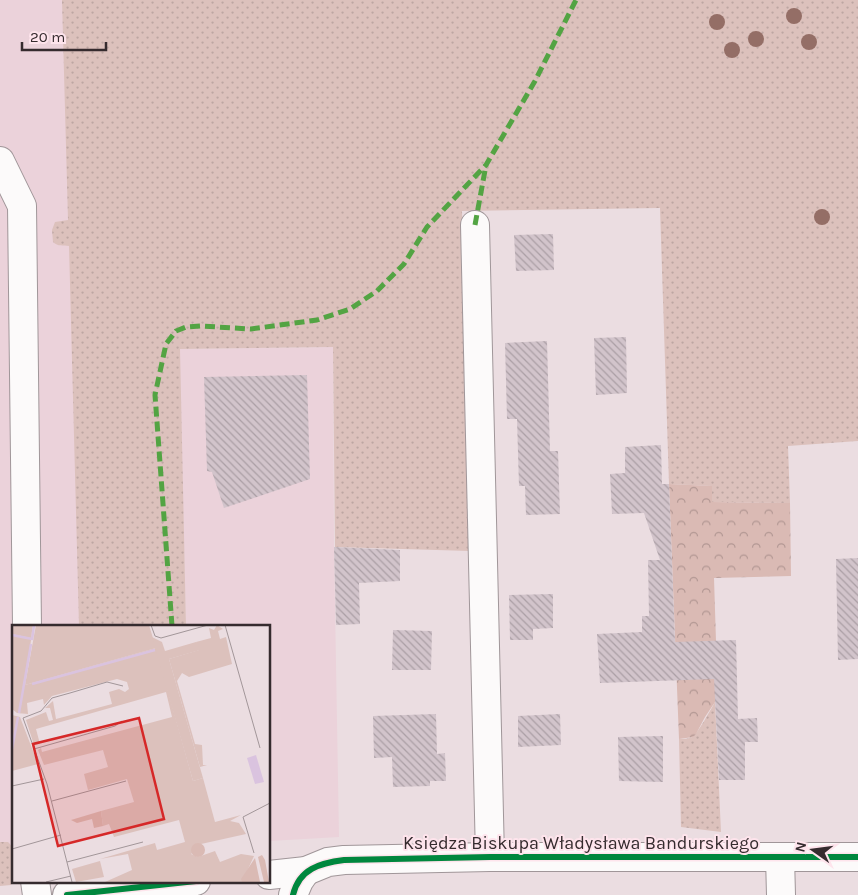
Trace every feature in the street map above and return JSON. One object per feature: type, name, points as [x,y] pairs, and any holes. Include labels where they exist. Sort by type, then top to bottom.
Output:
[{"type":"street","points":[[0,161],[22,206],[27,625]]},
{"type":"street","points":[[476,225],[490,858]]},
{"type":"street","name":"Księdza Biskupa Władysława Bandurskiego","points":[[270,875],[306,871],[328,862],[344,860],[858,856]]},
{"type":"street","points":[[780,857],[781,895]]},
{"type":"street","points":[[293,895],[306,871]]},
{"type":"street","points":[[35,882],[37,895]]},
{"type":"street","points":[[67,895],[187,882]]},
{"type":"shaded area","points":[[0,0],[73,0],[88,625],[12,625],[12,854],[0,856]]},
{"type":"shaded area","points":[[62,0],[858,0],[858,441],[788,446],[790,503],[712,502],[711,486],[669,484],[660,208],[462,211],[470,551],[335,547],[333,347],[180,349],[186,625],[79,625],[69,246],[55,244],[53,242],[52,230],[55,222],[68,220]]},
{"type":"shaded area","points":[[333,347],[339,837],[270,841],[270,625],[186,625],[179,349]]},
{"type":"shaded area","points":[[715,702],[721,832],[681,827],[679,739],[689,738],[694,735]]},
{"type":"shaded area","points":[[0,842],[8,842],[12,848],[12,880],[11,885],[0,886]]},
{"type":"green space","points":[[669,484],[712,486],[712,502],[790,503],[791,576],[714,578],[715,702],[696,734],[693,737],[679,739]]},
{"type":"building","points":[[553,234],[554,270],[516,271],[514,235]]},
{"type":"building","points":[[626,337],[627,393],[596,395],[594,338]]},
{"type":"building","points":[[547,341],[550,451],[558,451],[560,514],[526,515],[525,486],[519,486],[517,419],[507,419],[505,343]]},
{"type":"building","points":[[307,375],[310,479],[224,508],[212,472],[207,471],[204,377]]},
{"type":"building","points":[[661,445],[662,484],[669,484],[675,642],[736,640],[738,719],[757,718],[758,742],[745,742],[745,780],[719,780],[714,679],[600,683],[597,634],[642,632],[642,616],[649,616],[648,560],[660,560],[644,513],[612,514],[610,474],[625,473],[625,447]]},
{"type":"building","points":[[334,547],[400,550],[400,581],[359,583],[360,624],[336,625]]},
{"type":"building","points":[[858,558],[858,659],[838,660],[836,559]]},
{"type":"building","points":[[553,594],[553,628],[533,629],[533,640],[510,640],[509,595]]},
{"type":"building","points":[[393,630],[432,631],[431,670],[392,670]]},
{"type":"building","points":[[436,714],[437,754],[445,753],[446,781],[430,781],[430,786],[393,787],[392,757],[374,758],[373,716]]},
{"type":"building","points":[[560,714],[561,745],[518,747],[518,716]]},
{"type":"building","points":[[663,736],[663,782],[619,781],[618,737]]},
{"type":"marked path","points":[[172,625],[155,395],[166,344],[176,331],[186,327],[251,329],[317,320],[350,309],[377,291],[404,264],[427,227],[486,165],[535,81],[576,0]]},
{"type":"marked path","points":[[475,225],[486,165]]},
{"type":"cycle path","points":[[293,895],[296,886],[305,873],[327,863],[344,860],[490,857],[858,857]]},
{"type":"cycle path","points":[[67,895],[187,882]]}]
